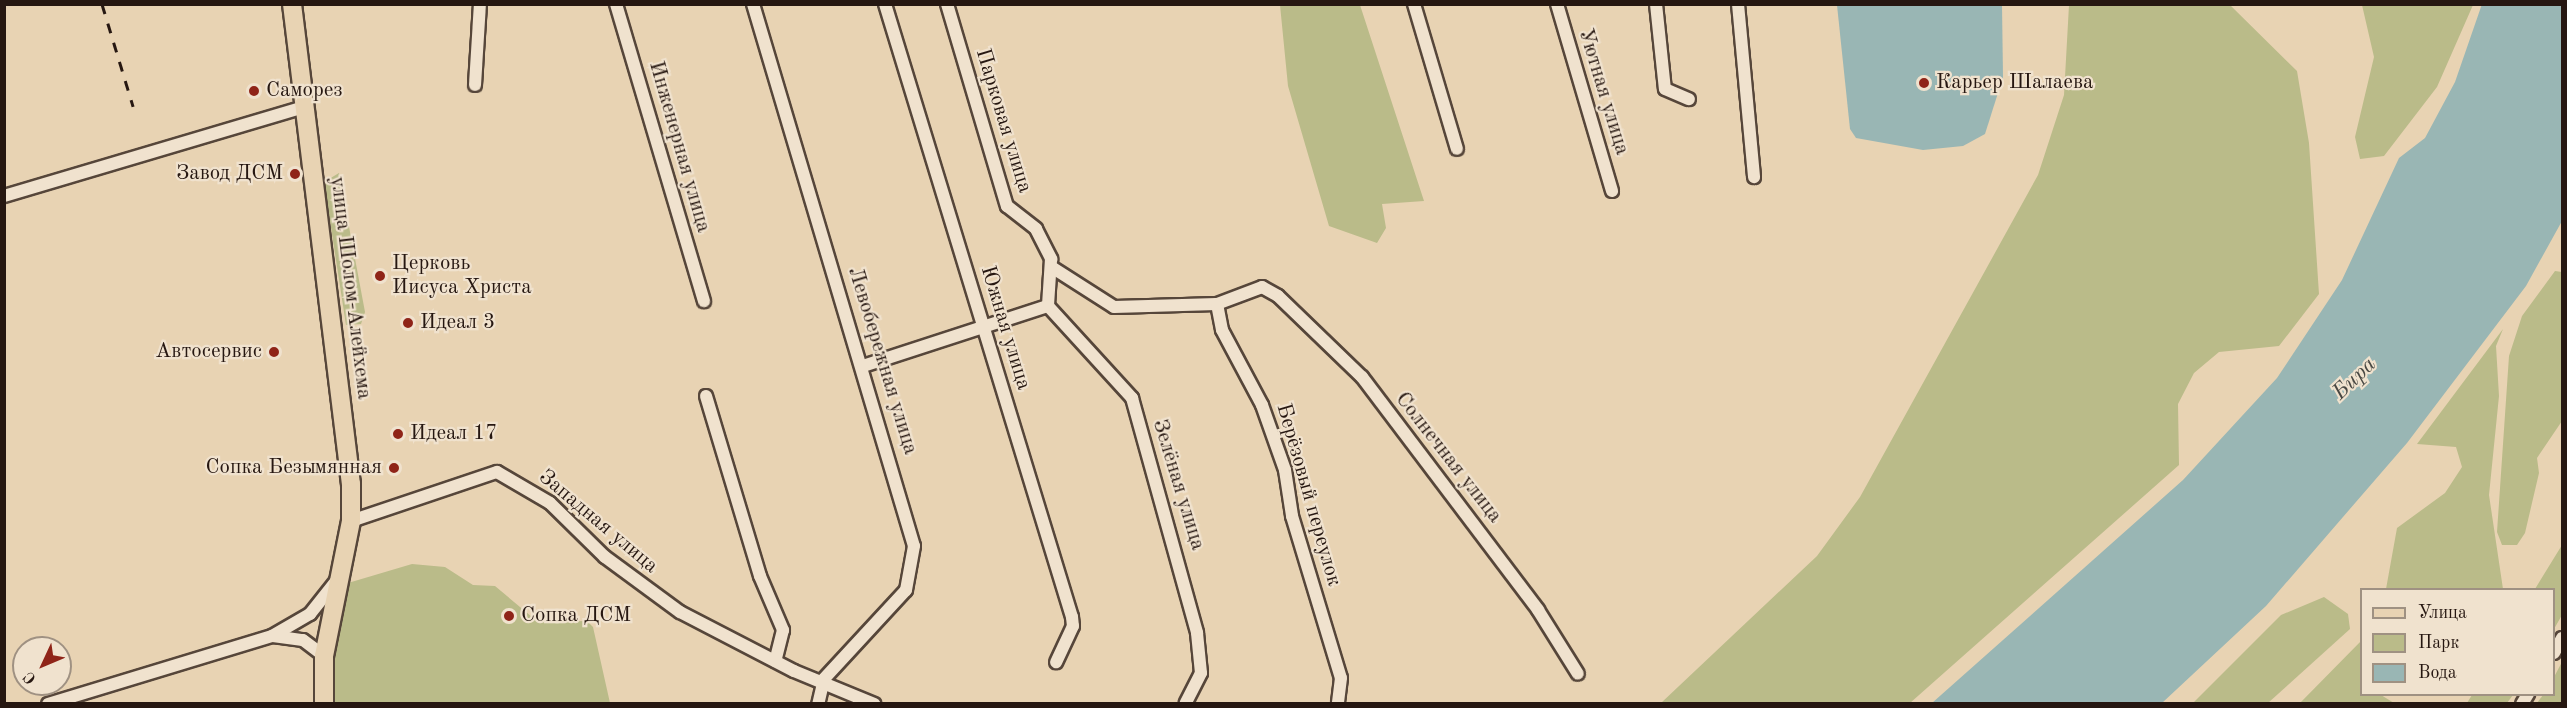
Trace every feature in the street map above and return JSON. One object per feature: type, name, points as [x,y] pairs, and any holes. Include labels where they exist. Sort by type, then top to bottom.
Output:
[{"type":"main road","name":"улица Шолом-Алейхема","points":[[292,4],[335,345],[351,521],[324,656],[324,704]]},
{"type":"street","points":[[475,85],[480,4]]},
{"type":"street","name":"Инженерная улица","points":[[616,4],[704,301]]},
{"type":"street","name":"Левобережная улица","points":[[753,4],[907,512],[913,569],[892,610],[824,679]]},
{"type":"street","name":"Южная улица","points":[[885,4],[1072,617],[1073,626],[1056,662]]},
{"type":"street","name":"Парковая улица","points":[[947,4],[1007,206],[1036,229],[1053,268]]},
{"type":"street","points":[[1414,4],[1457,149]]},
{"type":"street","name":"Уютная улица","points":[[1557,4],[1612,191]]},
{"type":"street","points":[[1656,4],[1665,89],[1689,99]]},
{"type":"street","points":[[1738,4],[1754,177]]},
{"type":"street","points":[[4,196],[305,107]]},
{"type":"street","points":[[863,366],[985,330],[1048,306],[1053,268],[1114,307],[1217,304]]},
{"type":"street","name":"Солнечная улица","points":[[1217,304],[1263,287],[1362,377],[1538,610],[1578,674]]},
{"type":"street","name":"Берёзовый переулок","points":[[1217,304],[1222,330],[1262,405],[1285,470],[1292,516],[1341,678],[1338,704]]},
{"type":"street","name":"Зелёная улица","points":[[1048,306],[1132,398],[1197,633],[1200,673],[1186,704]]},
{"type":"street","points":[[706,396],[760,576],[783,630],[775,661]]},
{"type":"street","name":"Западная улица","points":[[351,521],[497,472],[550,503],[605,557],[671,606],[775,661],[824,679],[874,704]]},
{"type":"street","points":[[48,704],[272,636],[310,615],[340,576]]},
{"type":"street","points":[[272,636],[303,640],[324,656]]},
{"type":"street","points":[[818,704],[824,679]]},
{"type":"green space","points":[[1280,5],[1360,5],[1424,201],[1382,204],[1386,228],[1377,243],[1329,226],[1288,86]]},
{"type":"green space","points":[[2069,5],[2230,5],[2297,71],[2309,143],[2319,294],[2279,346],[2219,352],[2194,373],[2178,404],[2179,465],[1910,703],[1661,703],[1817,556],[1860,497],[2038,175],[2064,95]]},
{"type":"green space","points":[[2362,5],[2473,5],[2437,87],[2384,156],[2360,159],[2355,137],[2374,57]]},
{"type":"green space","points":[[339,173],[365,312],[361,324],[346,325],[324,182]]},
{"type":"green space","points":[[2555,271],[2562,272],[2562,421],[2537,458],[2539,473],[2525,533],[2517,545],[2502,545],[2497,532],[2509,356],[2522,316]]},
{"type":"green space","points":[[2503,329],[2496,346],[2499,396],[2489,495],[2503,588],[2386,588],[2397,528],[2445,493],[2462,467],[2456,447],[2417,444]]},
{"type":"green space","points":[[2562,545],[2562,615],[2555,627],[2555,588],[2536,588]]},
{"type":"green space","points":[[412,564],[445,567],[473,585],[495,586],[538,622],[587,621],[593,627],[610,703],[334,703],[331,635],[348,583]]},
{"type":"green space","points":[[2324,597],[2348,614],[2350,629],[2268,703],[2193,703],[2281,615]]},
{"type":"green space","points":[[2360,642],[2360,696],[2383,696],[2394,703],[2300,703]]},
{"type":"green space","points":[[2562,662],[2562,703],[2537,703],[2542,696],[2555,696],[2555,675]]},
{"type":"green space","points":[[2471,696],[2512,696],[2507,703],[2467,703]]},
{"type":"water","name":"Бира","points":[[2482,4],[2562,5],[2562,221],[2526,286],[2407,443],[2266,606],[2162,703],[1932,703],[2183,480],[2277,378],[2342,280],[2399,158],[2425,138],[2455,82]]},
{"type":"water","name":"Карьер Шалаева","points":[[1837,5],[2002,5],[2003,77],[1985,134],[1963,146],[1923,150],[1856,138],[1850,129]]},
{"type":"railway","points":[[102,4],[133,106]]},
{"type":"place","name":"Карьер Шалаева","points":[[1924,83]]},
{"type":"place","name":"Саморез","points":[[254,91]]},
{"type":"place","name":"Завод ДСМ","points":[[295,174]]},
{"type":"place","name":"Церковь Иисуса Христа","points":[[380,276]]},
{"type":"place","name":"Идеал 3","points":[[408,323]]},
{"type":"place","name":"Автосервис","points":[[274,352]]},
{"type":"place","name":"Идеал 17","points":[[398,434]]},
{"type":"place","name":"Сопка Безымянная","points":[[394,468]]},
{"type":"place","name":"Сопка ДСМ","points":[[509,616]]}]
